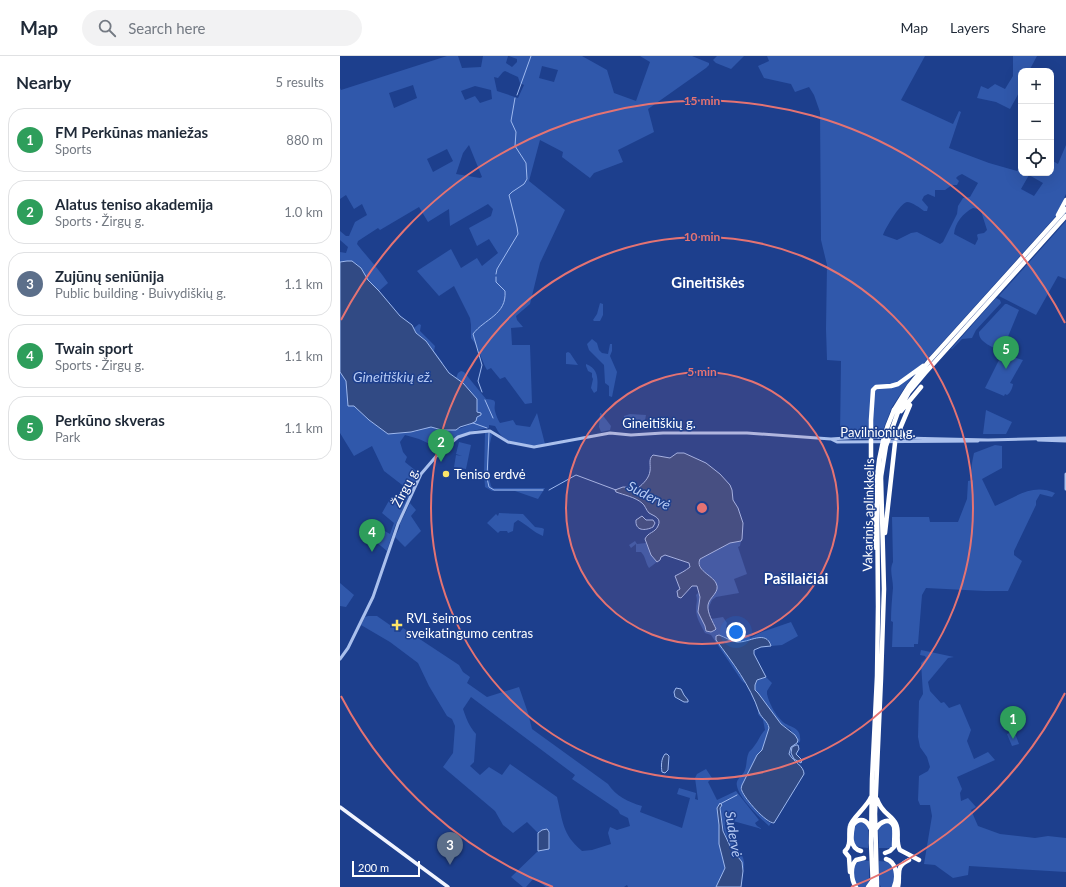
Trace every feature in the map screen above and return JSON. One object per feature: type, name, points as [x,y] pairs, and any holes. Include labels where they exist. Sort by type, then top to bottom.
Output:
[{"type":"highway","points":[[1052,225],[1066,200]]},
{"type":"highway","name":"Vakarinis aplinkkelis","points":[[873,887],[879,477],[883,441],[909,386],[930,360],[1066,209]]},
{"type":"highway","name":"Vakarinis aplinkkelis","points":[[874,796],[882,679],[884,589],[879,477],[894,420],[897,412],[917,382],[1066,216]]},
{"type":"highway","points":[[897,412],[920,387],[966,327]]},
{"type":"highway","points":[[878,570],[871,499],[871,440],[874,388],[898,384],[930,360]]},
{"type":"highway","points":[[883,547],[894,441],[910,405]]},
{"type":"highway","points":[[900,428],[903,435],[908,438]]},
{"type":"highway","points":[[852,887],[848,857],[845,851],[848,847],[850,824],[874,796],[880,808],[896,824],[897,844],[900,850],[919,860]]},
{"type":"highway","points":[[861,851],[853,846],[853,825],[857,820],[862,819],[867,822],[873,830],[884,821],[891,823],[893,826],[894,847],[885,853]]},
{"type":"highway","points":[[856,887],[853,881],[852,864],[856,860],[864,858]]},
{"type":"highway","points":[[886,859],[895,865],[896,883],[894,887]]},
{"type":"highway","points":[[898,887],[899,868],[909,860]]},
{"type":"highway","points":[[868,887],[874,880],[878,887]]},
{"type":"main road","points":[[340,807],[448,887]]},
{"type":"street","name":"Žirgų g.","points":[[340,659],[348,648],[379,584],[398,524],[423,472],[439,453],[458,437],[481,431],[492,431]]},
{"type":"street","name":"Gineitiškių g.","points":[[492,431],[508,442],[534,447],[610,433],[632,435],[663,433],[747,433],[831,439]]},
{"type":"street","name":"Pavilnionių g.","points":[[871,440],[894,441],[908,438],[1036,440],[1066,438]]},
{"type":"street","name":"Pavilnionių g.","points":[[831,439],[837,442],[871,440],[970,442],[988,440]]},
{"type":"street","name":"Pavilnionių g.","points":[[1036,440],[1066,441]]},
{"type":"street","points":[[1066,474],[1066,489]]},
{"type":"shaded area","points":[[447,56],[458,56],[462,68],[481,67],[483,56],[508,56],[506,63],[512,67],[517,62],[517,59],[509,56],[582,56],[607,70],[614,93],[636,101],[650,62],[640,56],[692,56],[709,63],[706,68],[648,109],[654,132],[618,150],[623,162],[594,173],[590,178],[562,157],[563,152],[540,140],[529,181],[565,210],[540,263],[530,304],[516,316],[517,320],[523,327],[511,328],[512,345],[530,345],[532,403],[525,404],[505,377],[500,379],[491,368],[487,370],[471,338],[470,318],[454,286],[439,296],[417,271],[451,249],[461,268],[477,258],[482,266],[498,253],[489,239],[477,246],[469,228],[491,216],[493,209],[488,204],[450,226],[449,209],[428,222],[419,207],[380,230],[378,228],[358,241],[357,244],[388,283],[379,291],[369,282],[360,267],[355,262],[340,262],[340,252],[346,253],[348,247],[340,240],[340,231],[346,236],[349,236],[355,222],[367,215],[362,204],[354,209],[346,195],[340,199],[340,88],[341,90]],"holes":[[[542,66],[558,70],[554,82],[539,78]],[[505,71],[518,77],[520,83],[524,85],[518,98],[497,91],[494,77],[498,78]],[[413,85],[417,98],[394,108],[389,93]],[[475,86],[491,90],[492,99],[480,103],[475,96],[465,100],[461,91]],[[469,145],[482,177],[480,178],[456,174],[463,153]],[[447,149],[453,161],[433,172],[427,159]]]},
{"type":"shaded area","points":[[717,56],[744,56],[731,69],[716,63],[713,60]]},
{"type":"shaded area","points":[[767,56],[925,56],[901,100],[953,124],[959,111],[961,112],[949,148],[989,163],[1018,170],[1018,176],[1028,176],[1021,189],[1034,196],[1043,183],[1031,176],[1054,176],[1054,162],[1058,164],[1066,145],[1066,194],[1056,216],[913,375],[892,407],[881,435],[865,434],[840,436],[841,361],[827,360],[827,265],[821,240],[820,112],[814,95],[809,87],[795,92],[791,84],[764,78],[758,66],[769,61]],"holes":[[[962,174],[978,183],[970,197],[963,198],[958,206],[957,214],[943,242],[940,244],[917,232],[911,233],[897,240],[883,235],[893,217],[904,203],[911,203],[924,211],[927,211],[928,207],[922,200],[924,196],[928,194],[935,197],[935,190],[945,190],[952,185],[957,185],[959,181],[956,178]],[[973,208],[981,211],[987,230],[984,233],[977,235],[978,239],[975,245],[954,234],[958,222],[969,210]]]},
{"type":"shaded area","points":[[1013,56],[1037,56],[1031,68],[1018,68],[1018,94],[1010,109],[996,102],[977,98],[981,86],[988,89],[995,84],[1005,89],[1013,76]]},
{"type":"shaded area","points":[[1066,221],[1066,279],[1058,276],[1036,315],[999,296]]},
{"type":"shaded area","points":[[996,298],[1000,300],[1001,303],[976,330],[972,338],[962,339],[951,349]]},
{"type":"shaded area","points":[[600,303],[603,304],[603,315],[600,321],[594,321],[593,320],[597,314]]},
{"type":"shaded area","points":[[1005,304],[1019,310],[1002,351],[984,342],[979,336],[979,332]]},
{"type":"shaded area","points":[[419,324],[421,325],[420,331],[435,346],[434,351],[443,363],[442,364],[426,341],[416,333],[414,328]]},
{"type":"shaded area","points":[[592,339],[597,343],[599,350],[602,353],[608,354],[610,344],[612,344],[610,356],[617,372],[612,397],[609,396],[609,386],[605,383],[604,365],[589,350],[587,344]]},
{"type":"shaded area","points":[[568,352],[578,365],[566,364],[566,353]]},
{"type":"shaded area","points":[[1002,354],[1023,360],[1010,383],[1013,384],[1011,390],[1004,396],[985,388]]},
{"type":"shaded area","points":[[586,364],[593,369],[597,375],[597,391],[594,393],[591,388],[593,379],[592,373],[588,371]]},
{"type":"shaded area","points":[[461,371],[464,372],[486,399],[493,400],[495,402],[495,411],[500,423],[513,420],[516,425],[530,427],[537,413],[545,444],[521,445],[509,441],[499,433],[495,426],[489,425],[489,428],[469,432],[452,440],[441,449],[419,439],[405,435],[400,442],[403,452],[407,457],[405,462],[420,474],[395,526],[387,551],[375,541],[383,530],[390,534],[394,523],[382,513],[391,497],[404,504],[410,491],[384,471],[372,446],[354,456],[340,433],[340,372],[346,381],[350,406],[354,406],[369,420],[388,434],[413,432],[431,427],[443,430],[452,430],[463,428],[476,420],[478,416],[480,416],[477,410],[475,397],[468,388],[456,378],[458,373]]},
{"type":"shaded area","points":[[986,410],[1012,422],[1006,434],[983,434]]},
{"type":"shaded area","points":[[600,413],[611,426],[610,430],[601,432],[599,427]]},
{"type":"shaded area","points":[[630,414],[646,415],[642,429],[630,428],[629,421],[624,420],[624,416]]},
{"type":"shaded area","points":[[490,432],[492,435],[488,460],[491,486],[493,488],[545,488],[538,499],[515,491],[492,491],[485,487],[485,433]]},
{"type":"shaded area","points":[[459,442],[471,445],[466,469],[454,467],[456,455],[462,456],[456,454]]},
{"type":"shaded area","points":[[995,445],[1002,446],[1002,468],[982,479],[995,506],[1031,490],[1047,490],[1055,493],[1052,497],[1040,494],[1036,501],[1036,505],[1014,551],[1014,555],[1022,561],[1008,591],[926,588],[922,595],[918,644],[914,644],[914,647],[892,647],[892,517],[929,517],[930,522],[958,522],[967,499],[968,481],[973,480],[971,470],[974,453]]},
{"type":"shaded area","points":[[410,503],[416,510],[411,516],[421,531],[405,547],[395,537]]},
{"type":"shaded area","points":[[499,513],[523,514],[535,527],[544,529],[543,536],[518,520],[514,523],[513,531],[508,533],[507,531],[500,531],[498,533],[487,523],[496,514],[498,516]]},
{"type":"shaded area","points":[[635,541],[637,544],[646,543],[651,555],[657,562],[649,568],[643,554],[641,552],[636,552],[636,544],[631,548],[629,545]]},
{"type":"shaded area","points":[[741,541],[740,546],[738,547],[747,574],[734,579],[739,593],[716,597],[712,600],[708,609],[709,600],[713,596],[714,580],[706,574],[700,566],[700,559],[730,543]]},
{"type":"shaded area","points":[[340,583],[354,595],[346,607],[340,606]]},
{"type":"shaded area","points":[[698,593],[706,631],[716,629],[711,619],[723,617],[727,623],[726,627],[728,634],[740,636],[748,635],[750,638],[762,632],[791,622],[798,636],[782,645],[771,646],[769,641],[765,638],[737,642],[719,635],[716,638],[748,686],[742,681],[711,635],[705,633],[696,612],[696,595]]},
{"type":"shaded area","points":[[377,616],[400,632],[403,628],[459,665],[463,672],[470,677],[467,683],[487,697],[519,687],[532,729],[608,784],[619,795],[632,803],[642,806],[640,812],[682,828],[690,798],[677,794],[679,788],[696,793],[695,799],[698,800],[695,778],[697,774],[706,769],[712,778],[708,782],[717,800],[736,791],[759,820],[755,823],[762,829],[733,821],[728,821],[725,824],[729,836],[743,858],[743,871],[740,858],[732,849],[726,836],[720,808],[717,808],[719,844],[725,868],[716,887],[628,887],[627,885],[624,887],[546,887],[534,878],[526,887],[523,887],[511,877],[538,851],[549,849],[539,832],[538,833],[527,822],[513,833],[503,825],[495,811],[443,767],[453,753],[455,726],[452,719],[447,716],[429,686],[418,663],[390,642],[361,625],[365,617]],"holes":[[[471,697],[575,775],[572,779],[618,810],[620,814],[628,818],[630,826],[617,830],[610,827],[608,833],[611,844],[592,850],[582,851],[570,839],[564,827],[557,797],[510,764],[502,775],[489,767],[480,775],[470,766],[474,762],[476,734],[471,728],[463,709]]]},
{"type":"shaded area","points":[[921,650],[954,657],[948,658],[928,682],[930,691],[941,703],[944,702],[949,708],[960,704],[971,730],[967,741],[974,759],[988,752],[995,760],[957,777],[962,789],[960,793],[961,801],[968,798],[976,807],[971,810],[978,826],[1000,834],[1035,838],[1048,836],[1066,838],[1066,872],[969,866],[968,875],[953,878],[935,865],[924,864],[932,816],[930,805],[920,805],[918,800],[919,776],[928,771],[930,767],[927,757],[920,747],[918,737],[919,701],[923,694],[921,663],[926,658],[925,656],[920,655]]},
{"type":"shaded area","points":[[766,677],[772,683],[767,691],[767,694],[772,708],[784,723],[797,730],[800,737],[800,742],[797,743],[798,740],[790,729],[781,724],[755,690],[755,685],[758,680]]},
{"type":"shaded area","points":[[759,709],[769,728],[762,751],[757,755],[741,789],[768,822],[771,823],[769,826],[746,802],[737,786],[738,779],[745,770],[749,752],[765,730],[763,720],[758,714]]},
{"type":"shaded area","points":[[1014,731],[1019,744],[1012,746],[1007,734]]},
{"type":"shaded area","points":[[863,821],[868,827],[868,848],[854,845],[855,825],[856,823]]},
{"type":"shaded area","points":[[884,823],[889,823],[892,828],[892,848],[879,848],[878,828]]},
{"type":"shaded area","points":[[859,860],[869,861],[869,882],[865,887],[858,887],[854,879],[854,866]]},
{"type":"shaded area","points":[[879,861],[889,862],[894,867],[893,887],[881,887],[879,883]]},
{"type":"water","name":"Gineitiškių ež.","points":[[352,261],[361,268],[368,280],[400,316],[412,325],[416,333],[426,341],[449,373],[463,383],[477,399],[477,412],[481,413],[481,415],[477,417],[476,421],[456,430],[442,430],[431,427],[411,432],[388,434],[369,420],[354,406],[348,406],[346,381],[340,372],[340,262]]},
{"type":"water","points":[[677,453],[684,453],[706,463],[720,474],[730,485],[733,500],[738,508],[743,523],[741,541],[730,543],[700,559],[700,566],[714,580],[717,586],[716,592],[710,599],[708,605],[709,614],[716,629],[711,632],[706,631],[698,612],[700,597],[697,586],[692,586],[681,598],[678,597],[677,591],[680,589],[675,576],[690,567],[689,563],[665,555],[657,562],[651,555],[645,539],[657,528],[659,523],[658,519],[649,513],[644,505],[639,501],[616,492],[615,490],[623,487],[638,488],[649,474],[650,460],[653,455],[670,458]]},
{"type":"water","points":[[642,516],[646,520],[653,520],[655,523],[653,527],[641,529],[637,526],[636,520]]},
{"type":"water","points":[[719,635],[737,642],[765,638],[769,641],[771,646],[761,647],[754,650],[754,654],[766,677],[757,680],[755,690],[781,724],[795,735],[798,740],[797,743],[791,747],[789,754],[804,771],[804,774],[774,823],[770,822],[756,810],[744,795],[741,788],[757,755],[762,750],[769,728],[760,714],[751,693],[740,674],[716,640],[716,636]]},
{"type":"water","points":[[676,688],[681,689],[688,702],[684,702],[675,697],[674,692]]},
{"type":"water","points":[[798,745],[799,749],[796,754],[802,760],[801,763],[794,759],[791,753],[792,747]]},
{"type":"water","points":[[665,754],[669,756],[668,770],[665,773],[662,772],[661,765]]},
{"type":"water","points":[[720,803],[722,805],[720,808],[723,831],[731,848],[742,862],[743,871],[741,887],[716,887],[725,868],[719,844],[717,808]]},
{"type":"water","points":[[547,829],[549,832],[549,849],[538,851],[538,833]]},
{"type":"waterway","points":[[517,95],[531,56]]},
{"type":"waterway","points":[[496,274],[497,269],[518,234],[509,195],[524,184],[527,179],[526,163],[515,146],[516,132],[511,121],[515,98]]},
{"type":"waterway","points":[[482,392],[478,381],[482,365],[473,334],[499,311],[505,299],[505,291],[496,282],[496,277]]},
{"type":"waterway","points":[[485,400],[493,418]]},
{"type":"waterway","name":"Sudervė","points":[[473,423],[487,428]]},
{"type":"waterway","name":"Sudervė","points":[[489,433],[487,478],[489,487],[494,490],[543,490]]},
{"type":"waterway","name":"Sudervė","points":[[549,490],[576,475],[616,490]]},
{"type":"waterway","name":"Sudervė","points":[[720,804],[737,795]]},
{"type":"place","name":"Perkūno skveras","points":[[1006,369]]},
{"type":"place","name":"Alatus teniso akademija","points":[[441,462]]},
{"type":"place","name":"Teniso erdvė","points":[[446,474]]},
{"type":"place","name":"Twain sport","points":[[372,552]]},
{"type":"place","name":"RVL šeimos sveikatingumo centras","points":[[397,625]]},
{"type":"place","name":"FM Perkūnas maniežas","points":[[1013,739]]},
{"type":"place","name":"Zujūnų seniūnija","points":[[450,865]]},
{"type":"district","name":"Gineitiškės","points":[[708,282]]},
{"type":"district","name":"Pašilaičiai","points":[[796,578]]}]
